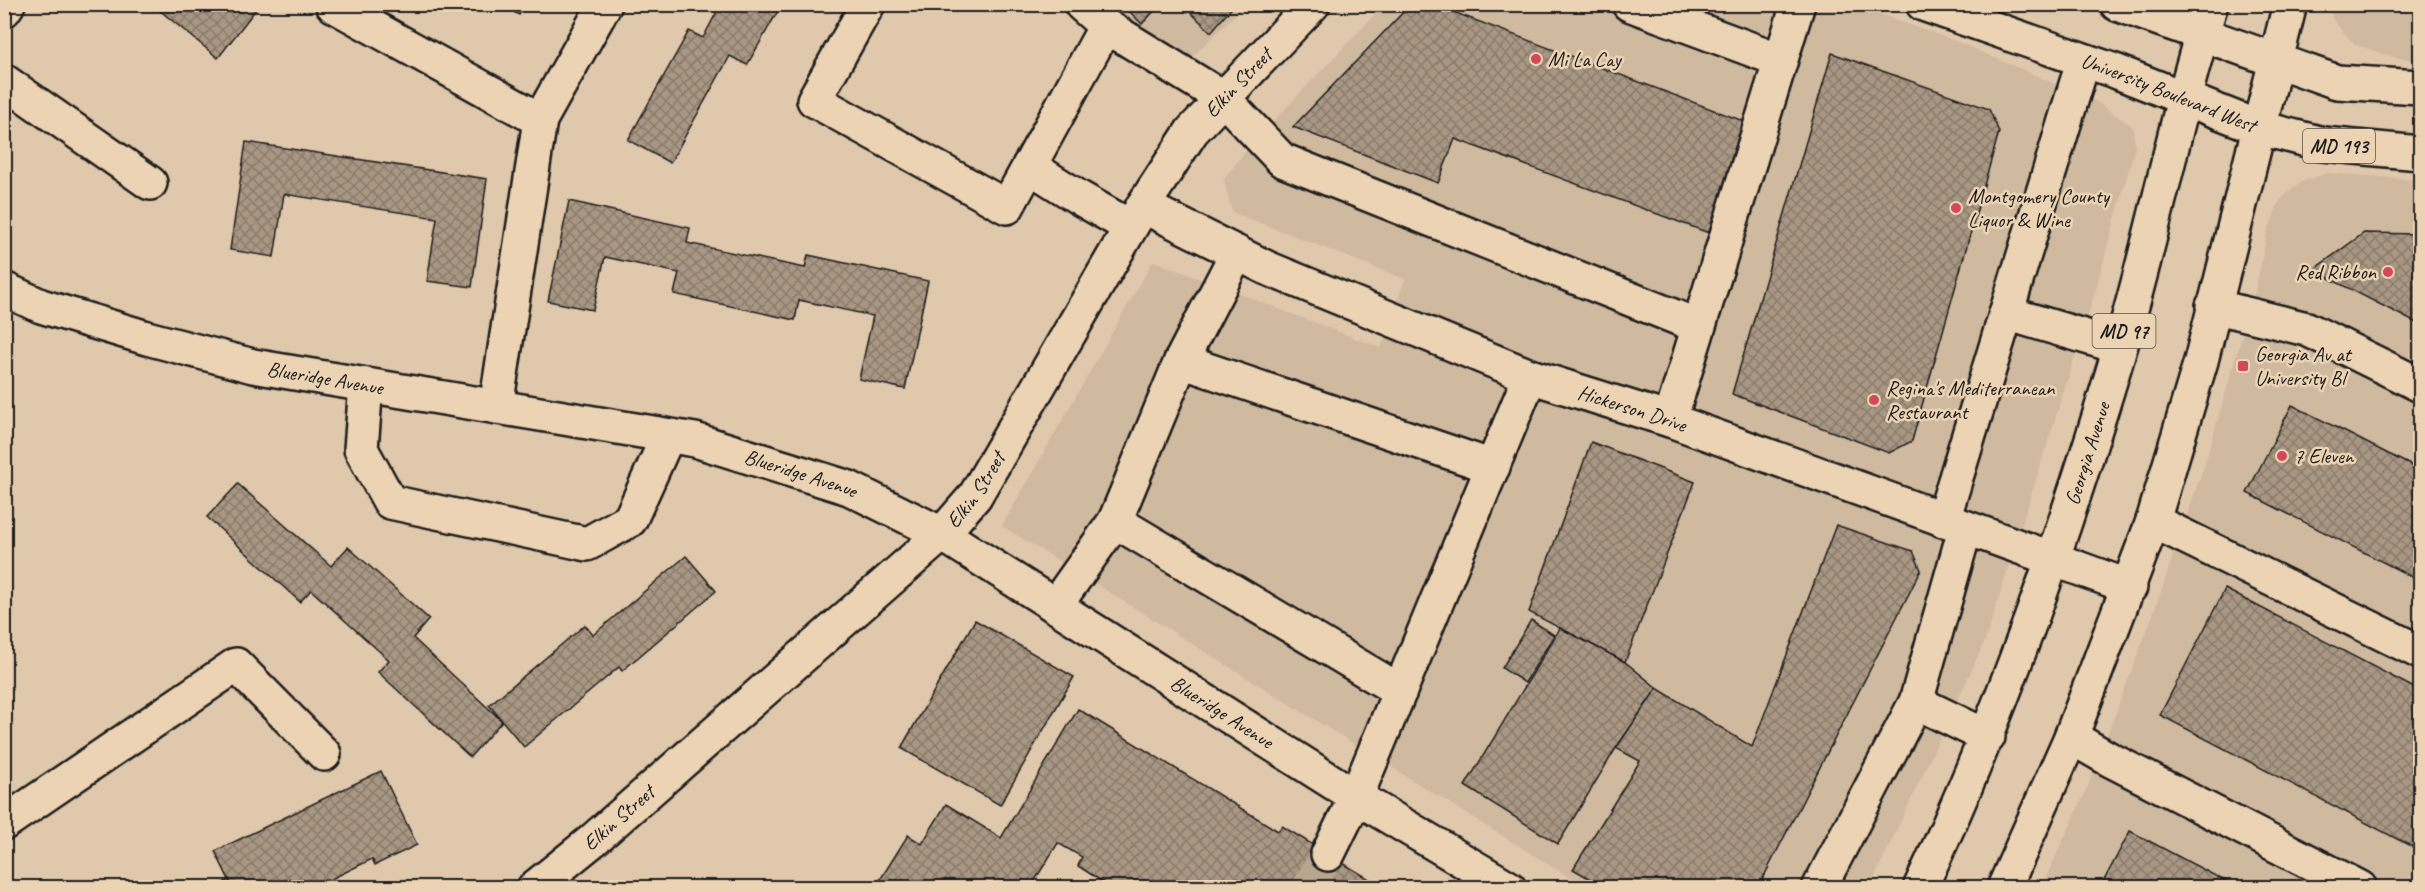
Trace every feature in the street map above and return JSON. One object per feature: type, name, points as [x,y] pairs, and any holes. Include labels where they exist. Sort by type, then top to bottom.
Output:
[{"type":"street","points":[[4,10],[8,4]]},
{"type":"street","points":[[496,407],[540,120],[605,4]]},
{"type":"street","points":[[868,4],[814,100],[1007,207],[1106,26]]},
{"type":"street","points":[[1081,4],[1106,26],[1223,98],[1282,159],[1698,326]]},
{"type":"street","name":"Elkin Street","points":[[534,888],[591,841],[942,534],[975,496],[1137,216],[1192,130],[1313,4]]},
{"type":"street","points":[[1629,4],[1780,60]]},
{"type":"street","points":[[1670,420],[1798,4]]},
{"type":"street","name":"University Boulevard West","points":[[1923,4],[2083,62],[2115,71],[2260,128],[2323,144],[2421,153]]},
{"type":"street","points":[[2117,4],[2207,19],[2276,62],[2337,82],[2421,87]]},
{"type":"street","points":[[2004,888],[2071,737],[2130,587],[2153,520],[2201,361],[2290,4]]},
{"type":"street","points":[[333,5],[540,120]]},
{"type":"street","name":"Georgia Avenue","points":[[1920,888],[1988,737],[2052,560],[2120,347],[2183,99],[2207,19]]},
{"type":"street","points":[[1819,888],[1916,702],[1954,524],[2006,313],[2083,62]]},
{"type":"street","points":[[4,81],[150,183]]},
{"type":"street","name":"Hickerson Drive","points":[[1029,165],[1078,197],[1237,253],[1267,268],[1530,376],[1670,420],[2130,587]]},
{"type":"street","points":[[1055,606],[1115,520],[1181,361],[1237,253]]},
{"type":"street","name":"Blueridge Avenue","points":[[4,288],[41,306],[147,338],[254,366],[695,440],[849,488],[942,534],[1356,797],[1509,888]]},
{"type":"street","points":[[2213,306],[2307,329],[2421,385]]},
{"type":"street","points":[[2006,313],[2120,347]]},
{"type":"street","points":[[1181,361],[1493,467]]},
{"type":"street","points":[[1329,854],[1356,797],[1530,376]]},
{"type":"street","points":[[366,385],[361,448],[390,502],[586,544],[630,520],[668,436]]},
{"type":"street","points":[[1115,520],[1400,691]]},
{"type":"street","points":[[2153,520],[2421,652]]},
{"type":"street","points":[[4,823],[236,665],[324,754]]},
{"type":"street","points":[[1916,702],[1988,737]]},
{"type":"street","points":[[2071,737],[2313,877],[2360,888]]},
{"type":"shaded area","points":[[1099,5],[1245,5],[1186,63]]},
{"type":"shaded area","points":[[1384,5],[1854,5],[1958,42],[2097,102],[2133,127],[2135,147],[2094,295],[1985,641],[1870,887],[1585,887],[1002,526],[1153,261],[1381,348],[1405,279],[1232,212],[1224,179],[1248,148]]},
{"type":"shaded area","points":[[2329,5],[2420,5],[2420,60],[2397,58],[2356,45],[2336,24],[2328,9]]},
{"type":"shaded area","points":[[2327,173],[2420,180],[2420,887],[2041,888],[2086,791],[2154,612],[2206,460],[2256,288],[2267,234],[2278,204],[2287,193],[2302,182]]},
{"type":"building","points":[[152,4],[260,4],[218,58]]},
{"type":"building","points":[[500,4],[525,4],[519,15]]},
{"type":"building","points":[[721,4],[782,4],[747,65],[730,56],[670,163],[628,140],[689,31],[703,38]]},
{"type":"building","points":[[1122,4],[1161,4],[1142,24]]},
{"type":"building","points":[[1182,4],[1235,4],[1211,32]]},
{"type":"building","points":[[1411,4],[1432,4],[1751,124],[1717,236],[1455,139],[1438,183],[1293,127]]},
{"type":"building","points":[[1832,53],[1989,109],[1999,132],[1912,441],[1889,453],[1732,394]]},
{"type":"building","points":[[246,142],[487,179],[472,287],[427,281],[437,218],[284,194],[274,257],[230,250]]},
{"type":"building","points":[[569,201],[690,228],[687,243],[805,268],[808,255],[928,281],[905,389],[859,379],[873,316],[799,300],[795,320],[674,294],[679,273],[605,257],[593,310],[548,301]]},
{"type":"building","points":[[2364,233],[2420,234],[2420,325],[2313,270]]},
{"type":"building","points":[[2292,405],[2420,470],[2420,581],[2247,493]]},
{"type":"building","points":[[1591,442],[1695,482],[1625,662],[1529,612]]},
{"type":"building","points":[[238,484],[331,566],[348,547],[429,619],[413,638],[502,721],[470,757],[378,672],[389,660],[311,590],[300,602],[207,517]]},
{"type":"building","points":[[1836,525],[1913,551],[1921,570],[1758,888],[1606,888],[1573,869],[1640,761],[1616,748],[1657,688],[1752,747]]},
{"type":"building","points":[[686,556],[716,591],[622,671],[619,667],[524,747],[489,705],[585,625],[593,635]]},
{"type":"building","points":[[2225,589],[2420,691],[2420,851],[2160,715]]},
{"type":"building","points":[[975,620],[1074,677],[1000,805],[901,748]]},
{"type":"building","points":[[1531,620],[1554,635],[1525,683],[1502,668]]},
{"type":"building","points":[[1560,628],[1625,662],[1657,688],[1616,748],[1558,844],[1465,786]]},
{"type":"building","points":[[1078,709],[1278,831],[1282,826],[1384,888],[1112,888],[1078,866],[1082,857],[1058,843],[1030,888],[875,888],[908,835],[922,844],[946,804],[1001,838]]},
{"type":"building","points":[[381,771],[417,845],[375,865],[372,859],[313,888],[233,888],[215,851]]},
{"type":"building","points":[[2130,831],[2229,883],[2227,888],[2100,888]]},
{"type":"building","points":[[229,880],[233,888],[213,888]]},
{"type":"tunnel","points":[[1308,888],[1328,854]]},
{"type":"place","name":"Mi La Cay","points":[[1536,59]]},
{"type":"place","name":"Montgomery County Liquor & Wine","points":[[1956,208]]},
{"type":"place","name":"Red Ribbon","points":[[2388,272]]},
{"type":"place","name":"Georgia Av at University Bl","points":[[2243,366]]},
{"type":"place","name":"Regina's Mediterranean Restaurant","points":[[1874,400]]},
{"type":"place","name":"7 Eleven","points":[[2282,456]]}]
